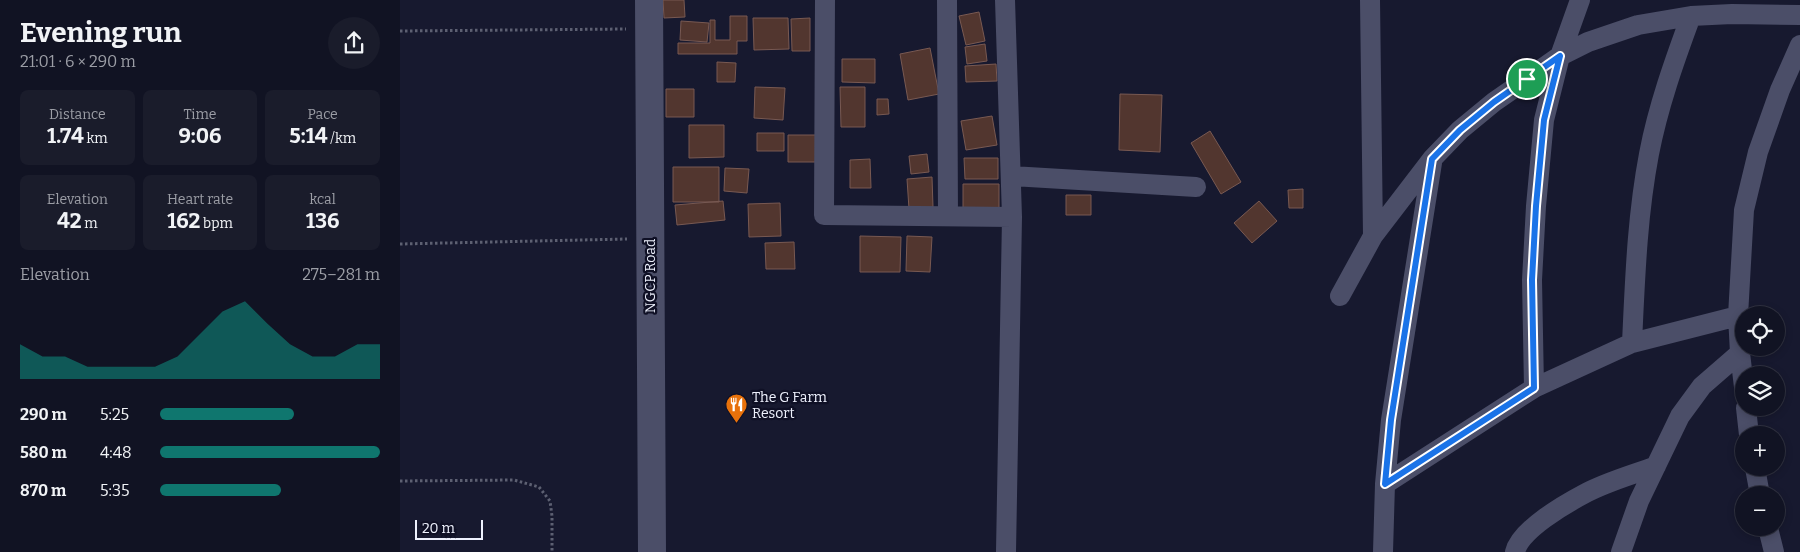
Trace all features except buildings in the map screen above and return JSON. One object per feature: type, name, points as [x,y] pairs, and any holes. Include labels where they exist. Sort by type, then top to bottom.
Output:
[{"type":"main road","name":"NGCP Road","points":[[649,0],[652,552]]},
{"type":"street","points":[[825,0],[824,215],[1012,217]]},
{"type":"street","points":[[947,0],[948,216]]},
{"type":"street","points":[[1005,0],[1012,217],[1006,552]]},
{"type":"street","points":[[1370,0],[1373,236]]},
{"type":"street","points":[[1534,388],[1532,280],[1536,206],[1544,120],[1560,56],[1580,0]]},
{"type":"street","points":[[1340,296],[1373,236],[1432,159],[1460,130],[1494,102],[1560,56],[1588,42],[1638,25],[1691,16],[1732,14],[1800,15]]},
{"type":"street","points":[[1632,344],[1636,250],[1648,154],[1664,89],[1691,16]]},
{"type":"street","points":[[1739,306],[1744,210],[1758,152],[1780,90],[1800,45]]},
{"type":"street","points":[[1383,552],[1385,484],[1391,420],[1432,159]]},
{"type":"street","points":[[1011,176],[1196,187]]},
{"type":"street","points":[[1385,484],[1534,388],[1632,344],[1735,317]]},
{"type":"street","points":[[1620,552],[1639,501],[1680,416],[1702,386],[1736,356]]},
{"type":"street","points":[[1516,552],[1517,547],[1525,536],[1540,521],[1584,493],[1656,466]]},
{"type":"street","points":[[1770,536],[1774,552]]},
{"type":"path","points":[[400,31],[649,29]]},
{"type":"path","points":[[400,244],[650,238]]},
{"type":"path","points":[[400,481],[514,480],[539,486],[550,501],[552,552]]},
{"type":"place","name":"The G Farm Resort","points":[[736,424]]},
{"type":"route","points":[[1560,56],[1544,120],[1536,206],[1532,280],[1534,388],[1385,484],[1391,420],[1432,159],[1460,130],[1494,102],[1527,79],[1560,56]]}]
